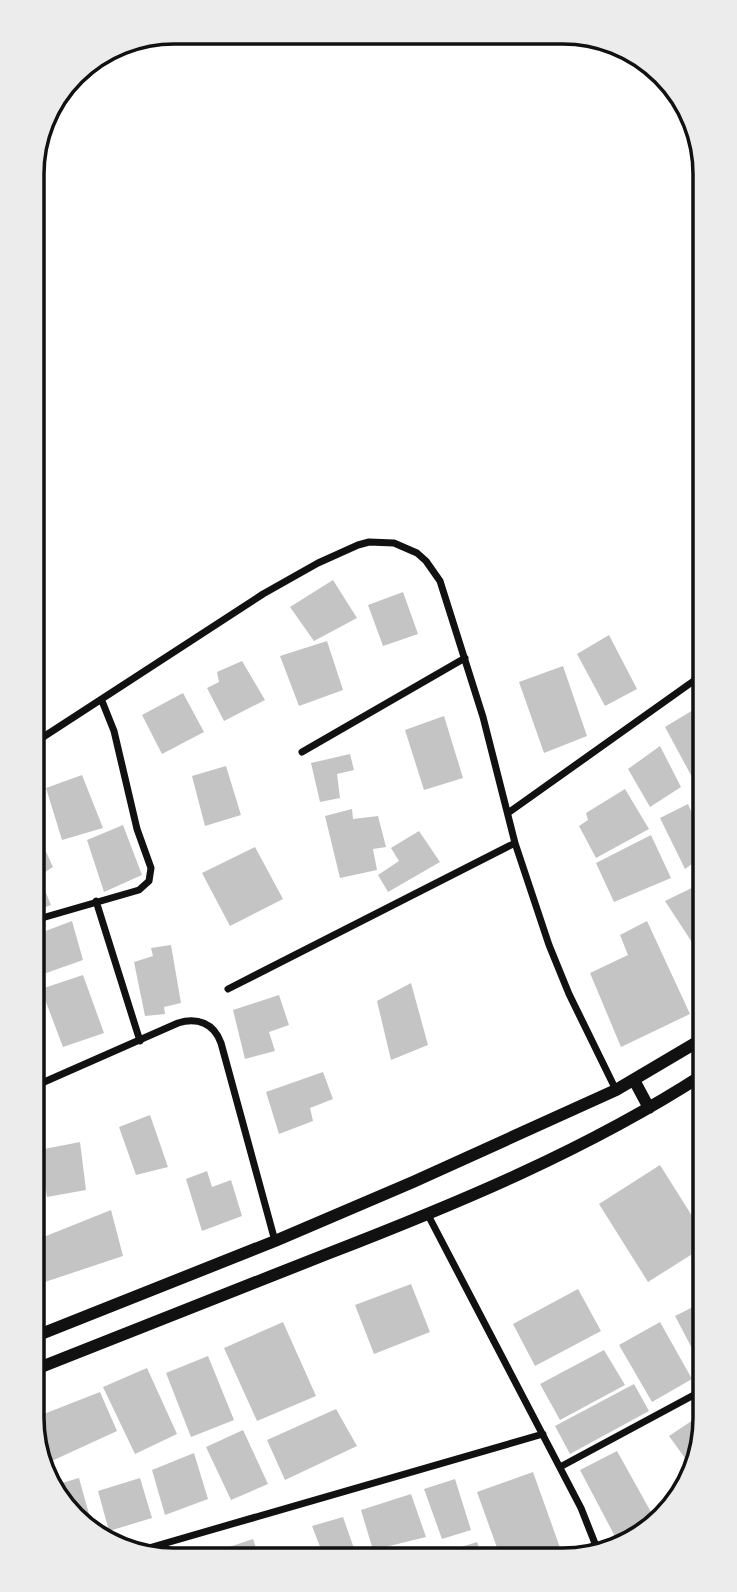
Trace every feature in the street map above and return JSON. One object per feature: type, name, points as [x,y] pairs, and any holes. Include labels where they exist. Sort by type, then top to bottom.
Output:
[{"type":"street","points":[[44,737],[281,583],[346,550],[369,542],[382,541],[406,547],[417,553],[434,570],[440,581],[465,658],[531,895],[569,994],[616,1090]]},
{"type":"street","points":[[302,752],[465,658]]},
{"type":"street","points":[[508,813],[693,681]]},
{"type":"street","points":[[44,917],[139,890],[149,881],[152,872],[137,829],[117,741],[102,701]]},
{"type":"street","points":[[228,989],[515,843]]},
{"type":"street","points":[[96,901],[140,1041]]},
{"type":"street","points":[[44,1082],[178,1023],[193,1020],[208,1024],[214,1029],[223,1051],[275,1241]]},
{"type":"street","points":[[44,1333],[275,1241],[616,1090],[693,1045]]},
{"type":"street","points":[[634,1080],[649,1108]]},
{"type":"street","points":[[44,1366],[428,1215],[558,1156],[649,1108],[693,1081]]},
{"type":"street","points":[[428,1215],[560,1467],[595,1544]]},
{"type":"street","points":[[560,1467],[693,1396]]},
{"type":"street","points":[[153,1547],[542,1434]]},
{"type":"building","points":[[333,580],[357,618],[314,641],[290,607]]},
{"type":"building","points":[[403,592],[418,634],[383,646],[368,605]]},
{"type":"building","points":[[609,635],[637,689],[605,706],[577,654]]},
{"type":"building","points":[[327,641],[343,690],[299,706],[280,656]]},
{"type":"building","points":[[242,661],[265,700],[224,721],[207,688],[219,682],[217,672]]},
{"type":"building","points":[[563,666],[587,736],[544,753],[519,682]]},
{"type":"building","points":[[183,693],[204,732],[162,754],[142,715]]},
{"type":"building","points":[[693,710],[693,776],[692,777],[665,727]]},
{"type":"building","points":[[444,716],[463,778],[424,790],[405,730]]},
{"type":"building","points":[[660,746],[681,787],[650,807],[628,769]]},
{"type":"building","points":[[350,754],[354,770],[337,774],[340,798],[320,802],[311,763]]},
{"type":"building","points":[[226,766],[241,815],[205,826],[192,776]]},
{"type":"building","points":[[82,775],[103,828],[62,840],[46,788]]},
{"type":"building","points":[[625,789],[649,829],[596,858],[579,826],[588,820],[586,813]]},
{"type":"building","points":[[688,804],[693,815],[693,863],[685,869],[660,818]]},
{"type":"building","points":[[352,809],[353,819],[378,816],[386,847],[373,849],[377,870],[340,878],[325,816]]},
{"type":"building","points":[[123,825],[142,875],[104,892],[87,840]]},
{"type":"building","points":[[419,831],[440,862],[388,892],[378,875],[399,861],[391,848]]},
{"type":"building","points":[[651,835],[671,878],[614,902],[596,863]]},
{"type":"building","points":[[44,847],[53,867],[44,873]]},
{"type":"building","points":[[255,847],[283,899],[230,926],[202,873]]},
{"type":"building","points":[[693,887],[693,944],[665,901]]},
{"type":"building","points":[[44,888],[51,905],[44,908]]},
{"type":"building","points":[[72,921],[83,960],[44,974],[44,932]]},
{"type":"building","points":[[647,921],[690,1014],[621,1047],[590,973],[628,955],[620,935]]},
{"type":"building","points":[[171,945],[181,1003],[164,1007],[165,1014],[145,1016],[134,962],[153,956],[151,948]]},
{"type":"building","points":[[83,975],[104,1033],[63,1047],[44,997],[44,988]]},
{"type":"building","points":[[411,983],[428,1045],[391,1060],[377,1001]]},
{"type":"building","points":[[279,995],[289,1025],[269,1032],[275,1051],[245,1059],[233,1010]]},
{"type":"building","points":[[323,1072],[333,1099],[310,1108],[313,1121],[279,1134],[266,1092]]},
{"type":"building","points":[[150,1115],[168,1167],[136,1175],[119,1127]]},
{"type":"building","points":[[80,1142],[86,1190],[47,1197],[44,1149]]},
{"type":"building","points":[[660,1165],[693,1218],[693,1254],[648,1282],[599,1204]]},
{"type":"building","points":[[207,1171],[212,1187],[231,1180],[242,1216],[202,1231],[186,1179]]},
{"type":"building","points":[[111,1210],[123,1256],[44,1282],[44,1237]]},
{"type":"building","points":[[411,1284],[430,1332],[374,1354],[355,1305]]},
{"type":"building","points":[[578,1289],[601,1331],[535,1366],[513,1324]]},
{"type":"building","points":[[693,1307],[693,1350],[675,1316]]},
{"type":"building","points":[[283,1322],[316,1396],[257,1421],[224,1348]]},
{"type":"building","points":[[660,1322],[692,1379],[652,1402],[619,1345]]},
{"type":"building","points":[[604,1350],[625,1385],[560,1420],[540,1384]]},
{"type":"building","points":[[208,1356],[234,1420],[191,1437],[166,1373]]},
{"type":"building","points":[[147,1368],[177,1434],[135,1454],[103,1387]]},
{"type":"building","points":[[634,1384],[649,1411],[570,1454],[555,1426]]},
{"type":"building","points":[[100,1392],[117,1431],[51,1461],[45,1435],[44,1414]]},
{"type":"building","points":[[336,1409],[357,1446],[285,1480],[267,1440]]},
{"type":"building","points":[[693,1420],[686,1460],[669,1436]]},
{"type":"building","points":[[243,1430],[268,1484],[231,1500],[206,1447]]},
{"type":"building","points":[[617,1451],[652,1513],[615,1537],[580,1470]]},
{"type":"building","points":[[194,1453],[208,1499],[165,1515],[152,1470]]},
{"type":"building","points":[[533,1472],[560,1548],[497,1548],[477,1492]]},
{"type":"building","points":[[79,1478],[90,1517],[82,1510],[61,1483]]},
{"type":"building","points":[[140,1478],[152,1518],[109,1531],[98,1491]]},
{"type":"building","points":[[455,1479],[471,1530],[442,1539],[424,1489]]},
{"type":"building","points":[[411,1494],[426,1537],[372,1548],[361,1510]]},
{"type":"building","points":[[343,1517],[354,1548],[321,1548],[312,1526]]},
{"type":"building","points":[[253,1539],[256,1548],[226,1548]]},
{"type":"building","points":[[477,1542],[479,1548],[458,1548]]}]
